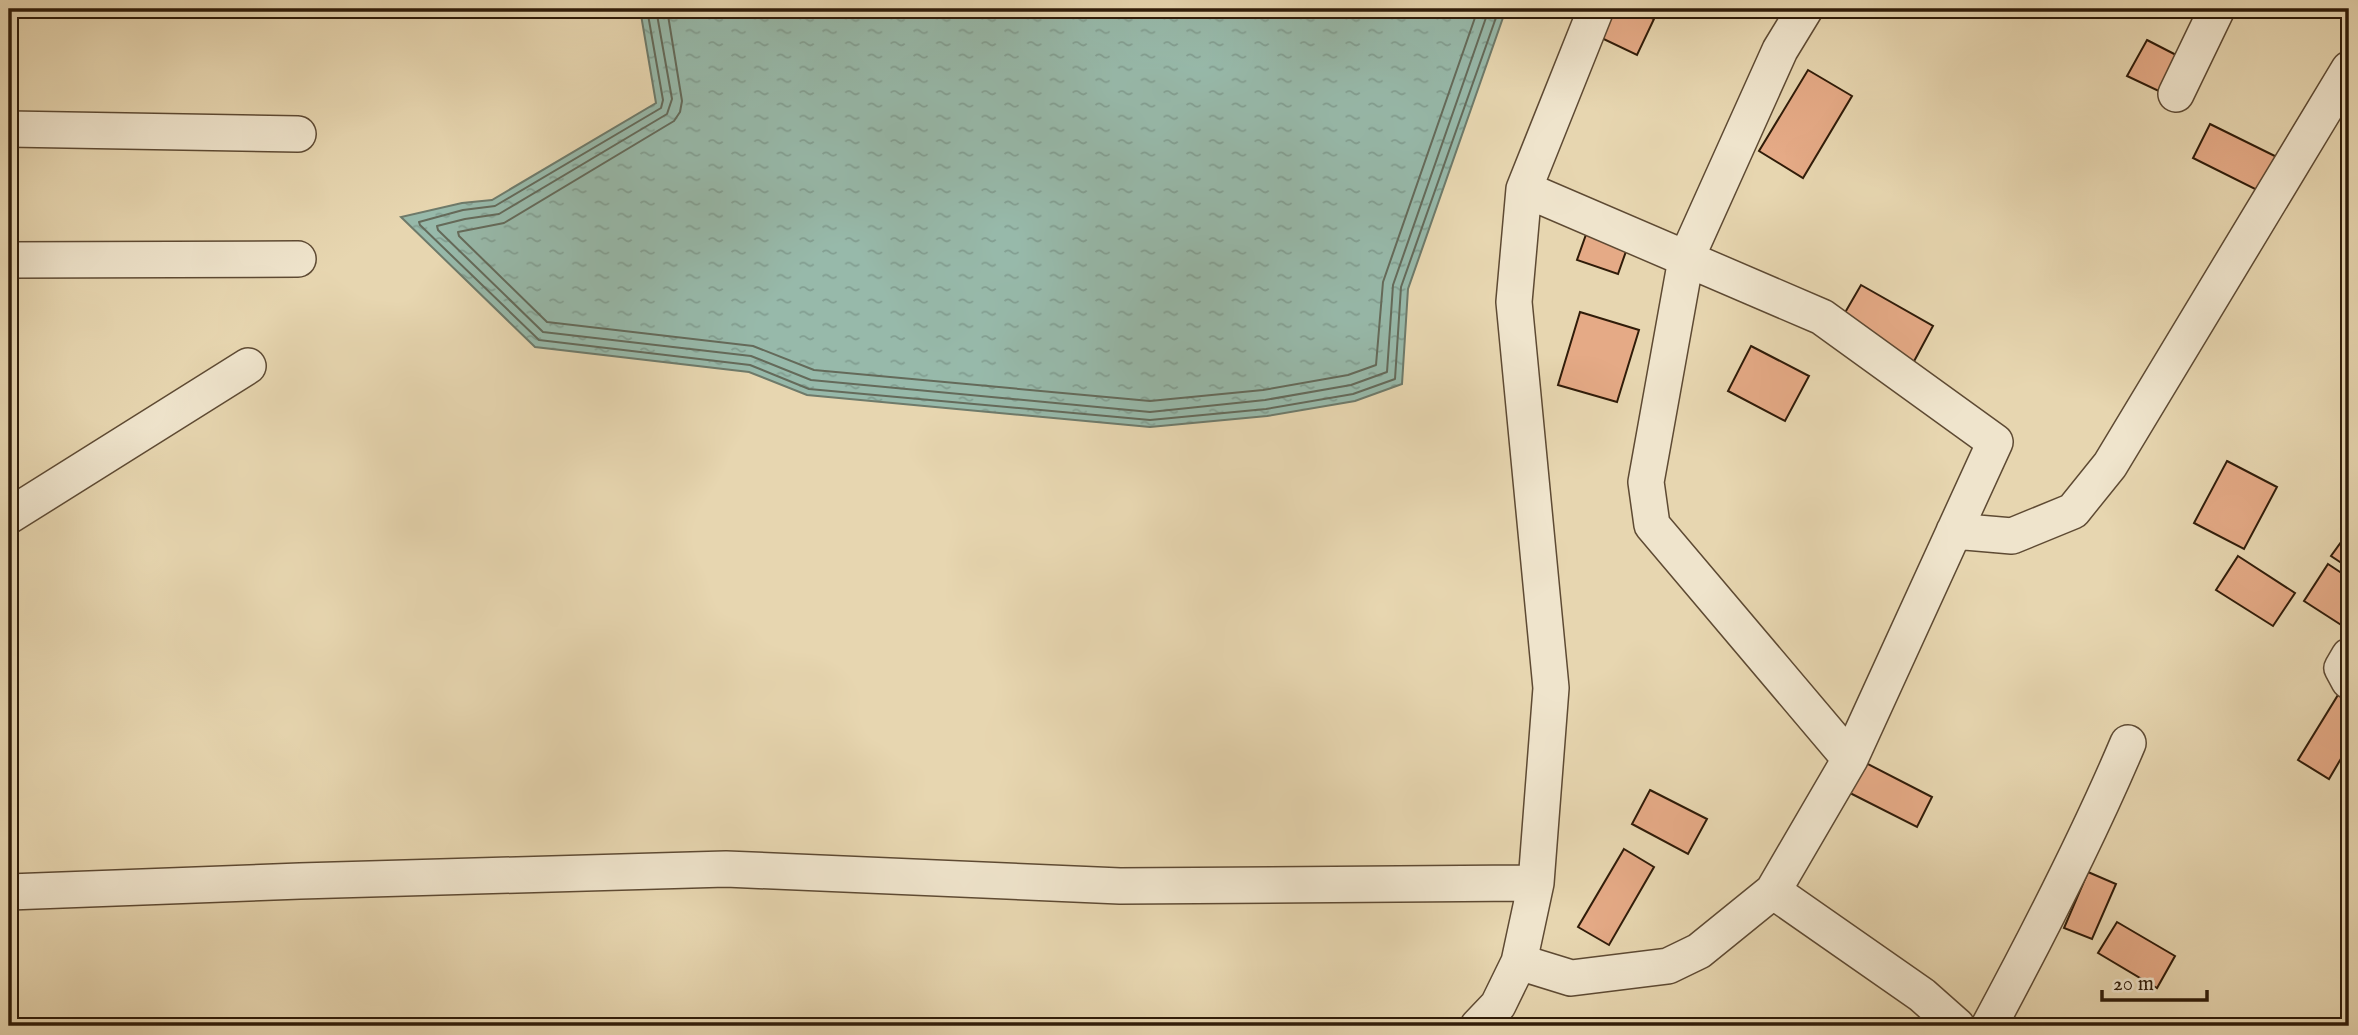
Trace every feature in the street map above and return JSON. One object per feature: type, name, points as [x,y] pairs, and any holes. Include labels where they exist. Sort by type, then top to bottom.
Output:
[{"type":"street","points":[[1478,1026],[1498,1005],[1519,961],[1536,883],[1551,688],[1514,302],[1524,189],[1595,9]]},
{"type":"street","points":[[1805,9],[1780,50],[1686,258],[1646,482],[1652,525],[1850,759]]},
{"type":"street","points":[[2176,94],[2217,9]]},
{"type":"street","points":[[1954,531],[2011,536],[2073,511],[2110,465],[2349,69]]},
{"type":"street","points":[[9,129],[298,134]]},
{"type":"street","points":[[1519,961],[1571,978],[1668,966],[1699,951],[1773,891],[1850,759],[1995,442],[1822,317],[1524,189]]},
{"type":"street","points":[[9,260],[298,258]]},
{"type":"street","points":[[9,516],[248,366]]},
{"type":"street","points":[[2349,656],[2342,668],[2349,681]]},
{"type":"street","points":[[1989,1026],[2089,835],[2129,743]]},
{"type":"street","points":[[9,891],[726,869],[1119,886],[1536,883]]},
{"type":"street","points":[[1773,891],[1922,995],[1958,1026]]},
{"type":"water","points":[[640,9],[1506,9],[1408,289],[1402,384],[1355,401],[1267,416],[1150,427],[807,395],[749,372],[535,347],[401,217],[462,203],[492,200],[656,103]]},
{"type":"building","points":[[1602,9],[1632,9],[1654,19],[1637,55],[1591,33]]},
{"type":"building","points":[[2147,40],[2184,59],[2165,94],[2127,76]]},
{"type":"building","points":[[1808,70],[1852,96],[1803,178],[1759,151]]},
{"type":"building","points":[[2210,124],[2285,161],[2267,195],[2193,158]]},
{"type":"building","points":[[1589,226],[1630,240],[1618,274],[1577,260]]},
{"type":"building","points":[[1861,285],[1933,326],[1912,365],[1839,323]]},
{"type":"building","points":[[1580,312],[1639,330],[1617,402],[1558,385]]},
{"type":"building","points":[[1751,346],[1809,376],[1785,421],[1728,391]]},
{"type":"building","points":[[2227,461],[2277,487],[2244,549],[2194,523]]},
{"type":"building","points":[[2344,538],[2349,542],[2349,568],[2331,556]]},
{"type":"building","points":[[2238,556],[2295,593],[2273,626],[2216,590]]},
{"type":"building","points":[[2328,564],[2349,578],[2349,630],[2304,601]]},
{"type":"building","points":[[2338,695],[2349,702],[2349,745],[2329,779],[2298,760]]},
{"type":"building","points":[[1862,761],[1932,797],[1917,827],[1846,791]]},
{"type":"building","points":[[1650,790],[1707,819],[1688,854],[1632,824]]},
{"type":"building","points":[[1624,849],[1654,867],[1609,945],[1578,927]]},
{"type":"building","points":[[2088,872],[2116,884],[2092,939],[2064,928]]},
{"type":"building","points":[[2117,922],[2175,956],[2157,988],[2098,953]]}]
